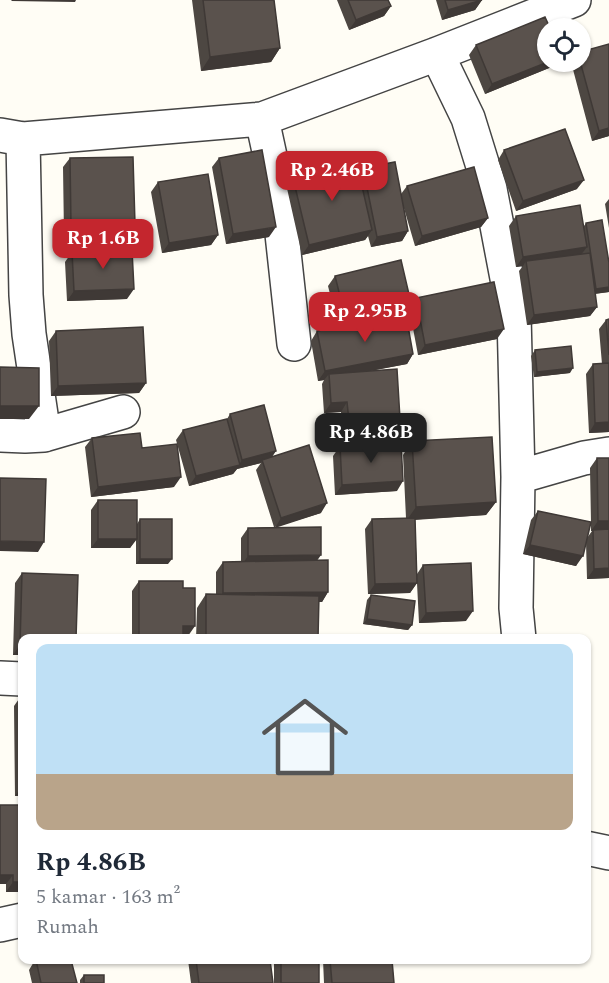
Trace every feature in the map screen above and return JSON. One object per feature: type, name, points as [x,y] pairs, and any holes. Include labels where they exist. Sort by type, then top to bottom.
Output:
[{"type":"street","points":[[44,435],[28,324],[11,137],[262,119],[574,0]]},
{"type":"street","points":[[437,54],[468,118],[490,189],[514,315],[518,477],[516,608],[519,634]]},
{"type":"street","points":[[262,119],[282,234],[294,344]]},
{"type":"street","points":[[0,435],[44,435],[123,412]]},
{"type":"street","points":[[518,477],[584,458],[609,454]]},
{"type":"street","points":[[0,678],[18,679]]},
{"type":"street","points":[[591,849],[609,853]]},
{"type":"street","points":[[0,925],[18,921]]},
{"type":"building","points":[[203,0],[274,0],[280,48],[210,57]]},
{"type":"building","points":[[348,0],[388,0],[391,6],[356,20]]},
{"type":"building","points":[[445,0],[482,0],[448,10]]},
{"type":"building","points":[[537,20],[537,66],[492,84],[476,45]]},
{"type":"building","points":[[609,44],[609,128],[599,131],[583,72],[591,72],[591,49]]},
{"type":"building","points":[[565,129],[584,180],[523,201],[504,150]]},
{"type":"building","points":[[262,150],[276,227],[233,234],[219,158]]},
{"type":"building","points":[[133,157],[135,224],[71,225],[70,158]]},
{"type":"building","points":[[356,160],[372,230],[309,245],[292,174]]},
{"type":"building","points":[[395,162],[408,231],[377,237],[363,168]]},
{"type":"building","points":[[474,167],[488,218],[422,236],[407,186]]},
{"type":"building","points":[[208,174],[218,235],[169,243],[158,182]]},
{"type":"building","points":[[580,205],[587,247],[523,257],[516,216]]},
{"type":"building","points":[[602,220],[609,263],[609,287],[596,289],[586,223]]},
{"type":"building","points":[[132,250],[134,289],[74,291],[72,252]]},
{"type":"building","points":[[590,253],[597,307],[534,315],[526,261]]},
{"type":"building","points":[[401,260],[411,303],[330,323],[325,304],[341,300],[335,276]]},
{"type":"building","points":[[494,282],[504,329],[425,345],[416,298]]},
{"type":"building","points":[[406,315],[413,354],[325,371],[317,331]]},
{"type":"building","points":[[609,319],[609,355],[606,320]]},
{"type":"building","points":[[143,327],[146,383],[58,386],[56,331]]},
{"type":"building","points":[[571,346],[573,368],[537,372],[535,350]]},
{"type":"building","points":[[609,363],[609,422],[595,423],[593,364]]},
{"type":"building","points":[[0,367],[39,368],[39,406],[0,406]]},
{"type":"building","points":[[397,369],[400,419],[349,421],[347,402],[331,403],[329,374]]},
{"type":"building","points":[[264,405],[276,451],[242,460],[230,414]]},
{"type":"building","points":[[227,419],[240,465],[196,476],[183,430]]},
{"type":"building","points":[[140,433],[142,448],[177,444],[181,477],[98,487],[92,438]]},
{"type":"building","points":[[492,437],[496,502],[416,507],[412,441]]},
{"type":"building","points":[[401,443],[403,481],[342,485],[340,446]]},
{"type":"building","points":[[309,445],[327,503],[281,518],[262,460]]},
{"type":"building","points":[[597,458],[609,458],[609,521],[598,521]]},
{"type":"building","points":[[0,478],[46,479],[44,542],[0,541]]},
{"type":"building","points":[[98,500],[137,500],[137,539],[98,539]]},
{"type":"building","points":[[538,511],[591,522],[583,556],[530,545]]},
{"type":"building","points":[[415,518],[417,583],[375,584],[372,519]]},
{"type":"building","points":[[140,519],[172,519],[172,559],[140,559]]},
{"type":"building","points":[[321,527],[321,555],[248,556],[248,528]]},
{"type":"building","points":[[609,529],[609,568],[594,569],[593,530]]},
{"type":"building","points":[[328,560],[328,592],[223,593],[223,562]]},
{"type":"building","points":[[471,563],[473,611],[426,613],[423,565]]},
{"type":"building","points":[[22,573],[78,575],[76,634],[20,634]]},
{"type":"building","points":[[139,581],[183,581],[183,588],[195,588],[195,626],[183,626],[183,634],[139,634]]},
{"type":"building","points":[[206,594],[319,596],[318,634],[206,634]]},
{"type":"building","points":[[371,595],[415,601],[412,625],[367,619]]},
{"type":"building","points":[[0,805],[18,805],[18,882],[13,882],[13,875],[0,875]]},
{"type":"building","points":[[37,964],[72,964],[77,983],[41,983]]},
{"type":"building","points":[[197,964],[271,964],[273,983],[199,983]]},
{"type":"building","points":[[281,964],[319,964],[319,983],[281,983]]},
{"type":"building","points":[[330,964],[392,964],[394,983],[332,983]]},
{"type":"building","points":[[84,975],[104,975],[104,983],[84,983]]}]
